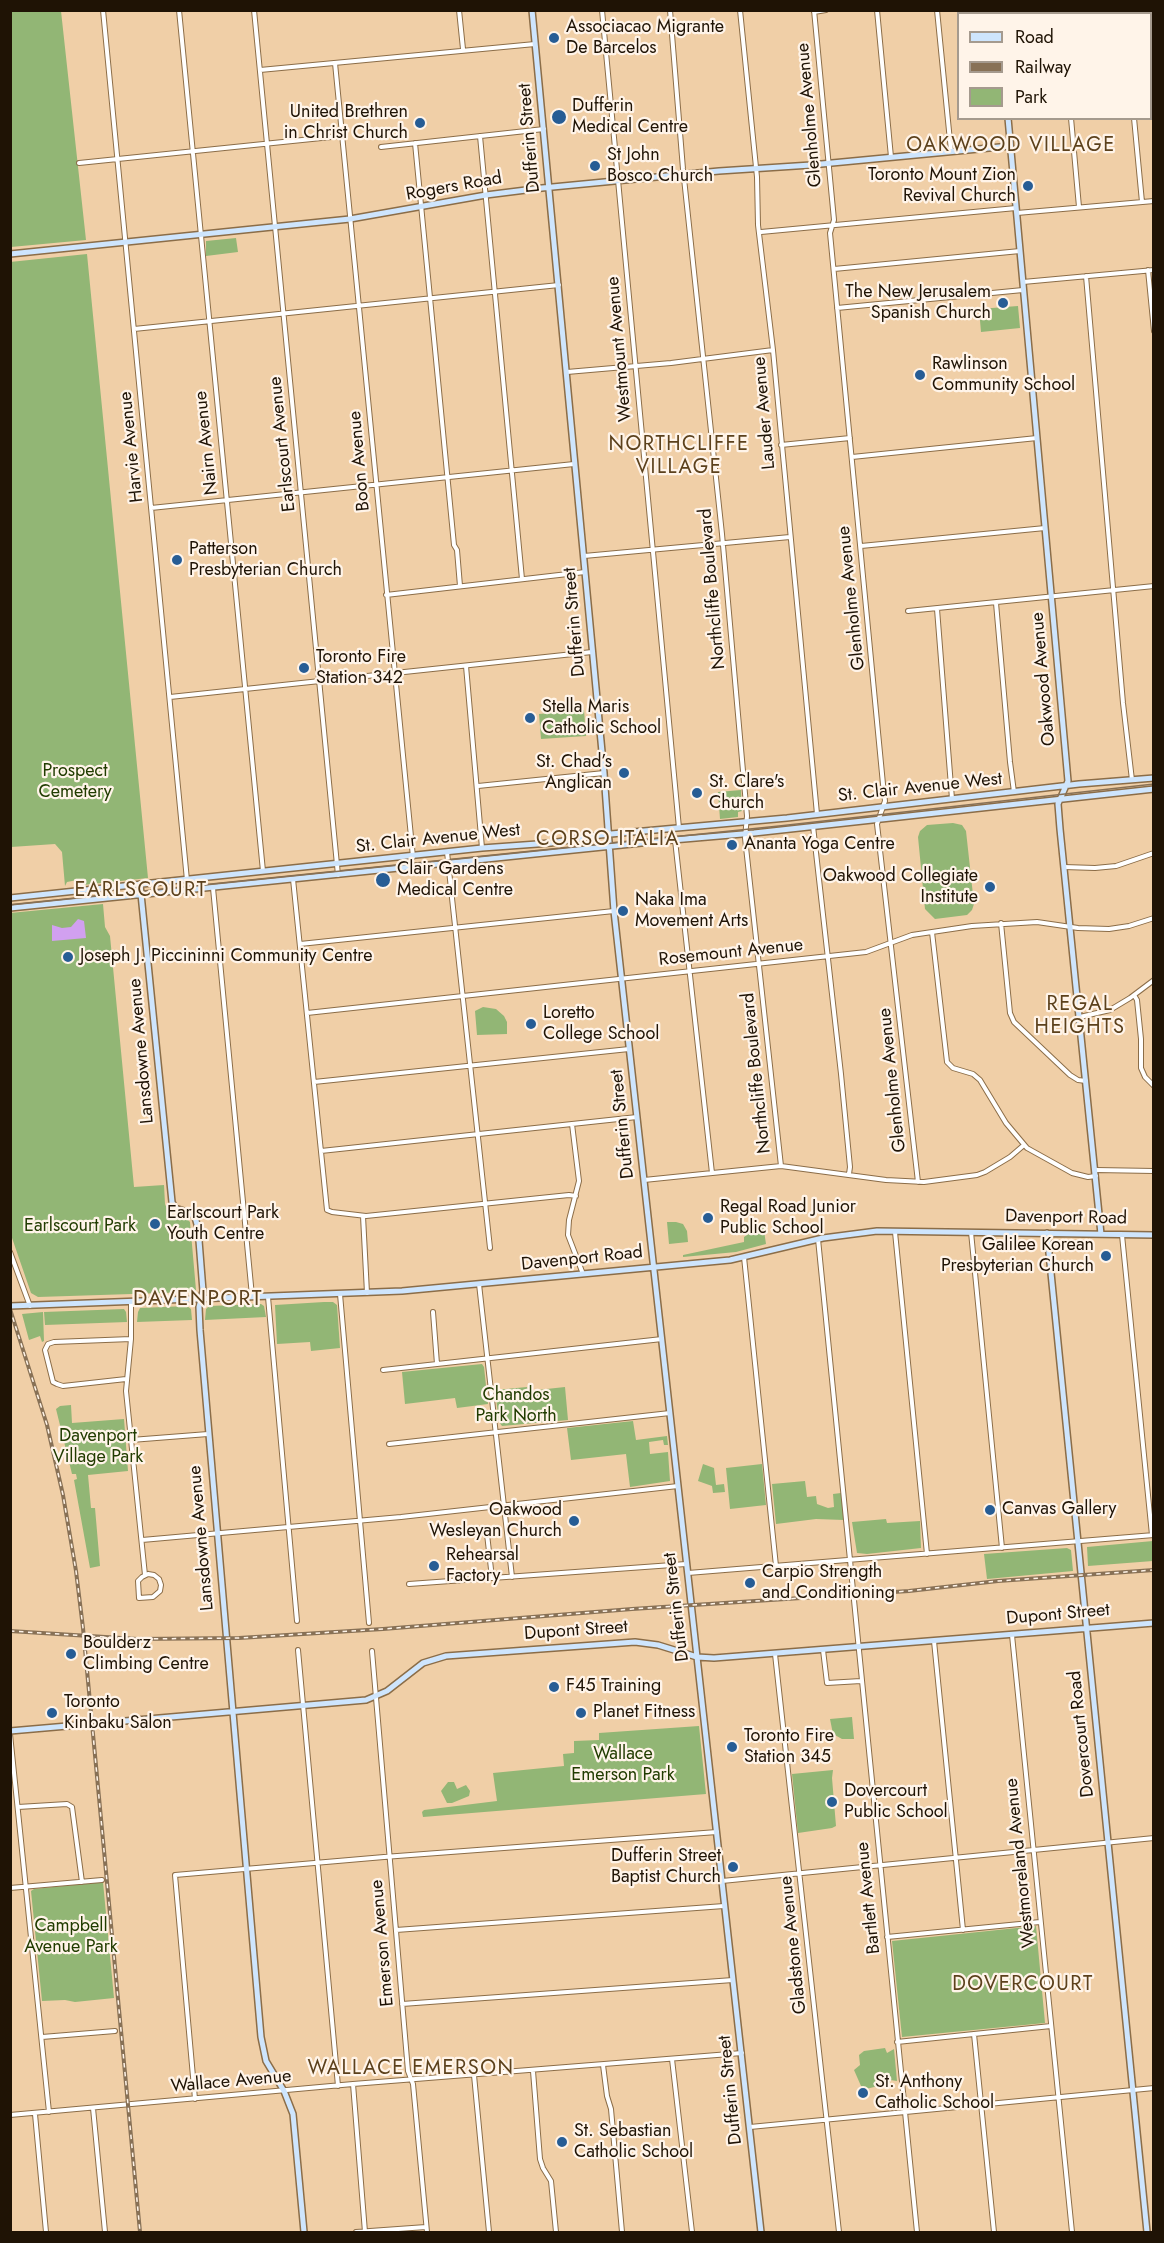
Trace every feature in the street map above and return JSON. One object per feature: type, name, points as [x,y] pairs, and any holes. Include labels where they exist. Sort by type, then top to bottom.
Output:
[{"type":"main road","name":"Dufferin Street","points":[[532,10],[604,773],[614,911],[761,2232]]},
{"type":"main road","name":"Oakwood Avenue","points":[[1008,120],[1067,786]]},
{"type":"main road","name":"Rogers Road","points":[[10,254],[350,219],[486,195],[549,188],[921,156],[1010,146]]},
{"type":"main road","name":"St. Clair Avenue West","points":[[10,898],[1154,778]]},
{"type":"main road","points":[[1067,786],[1059,804],[1101,1234]]},
{"type":"main road","name":"St. Clair Avenue West","points":[[10,908],[1154,789]]},
{"type":"main road","name":"Lansdowne Avenue","points":[[140,884],[171,1199],[175,1208],[190,1212],[197,1221],[203,1283],[199,1307],[208,1434],[263,2051],[268,2066],[291,2105],[304,2232]]},
{"type":"main road","name":"Davenport Road","points":[[10,1306],[367,1293],[479,1284],[654,1268],[744,1257],[818,1239],[895,1231],[1154,1235]]},
{"type":"main road","name":"Dovercourt Road","points":[[1047,1233],[1147,2232]]},
{"type":"main road","name":"Dupont Street","points":[[10,1733],[366,1700],[387,1691],[423,1663],[446,1656],[635,1642],[658,1645],[697,1657],[714,1658],[1154,1623]]},
{"type":"street","name":"Harvie Avenue","points":[[103,10],[187,881]]},
{"type":"street","name":"Nairn Avenue","points":[[179,10],[199,236],[263,872]]},
{"type":"street","name":"Earlscourt Avenue","points":[[254,10],[338,875]]},
{"type":"street","points":[[459,10],[463,49]]},
{"type":"street","name":"Westmount Avenue","points":[[602,10],[679,828]]},
{"type":"street","name":"Northcliffe Boulevard","points":[[670,10],[722,543],[747,822],[745,833],[781,1166]]},
{"type":"street","name":"Lauder Avenue","points":[[740,10],[756,169],[758,225],[773,351],[816,814]]},
{"type":"street","points":[[814,11],[826,10]]},
{"type":"street","points":[[878,10],[891,157]]},
{"type":"street","points":[[937,10],[951,151]]},
{"type":"street","name":"Glenholme Avenue","points":[[814,11],[834,220],[830,230],[837,308],[885,801],[878,819],[918,1182]]},
{"type":"street","points":[[260,70],[535,44]]},
{"type":"street","name":"Boon Avenue","points":[[335,63],[413,856]]},
{"type":"street","points":[[1071,120],[1079,208]]},
{"type":"street","points":[[1134,120],[1142,202]]},
{"type":"street","points":[[381,147],[544,129]]},
{"type":"street","points":[[79,163],[341,136]]},
{"type":"street","points":[[480,136],[522,579]]},
{"type":"street","points":[[415,143],[460,586]]},
{"type":"street","points":[[760,232],[1016,210],[1079,208],[1154,201]]},
{"type":"street","points":[[834,268],[1020,251]]},
{"type":"street","points":[[1023,282],[1151,270],[1154,331]]},
{"type":"street","points":[[1086,276],[1132,780]]},
{"type":"street","points":[[134,329],[559,285]]},
{"type":"street","points":[[837,308],[1023,290]]},
{"type":"street","points":[[567,372],[773,351]]},
{"type":"street","points":[[781,445],[850,438]]},
{"type":"street","points":[[852,457],[1038,438]]},
{"type":"street","points":[[151,508],[574,464]]},
{"type":"street","points":[[861,546],[1045,528]]},
{"type":"street","points":[[584,556],[790,537]]},
{"type":"street","points":[[386,595],[585,572]]},
{"type":"street","points":[[908,611],[1154,586]]},
{"type":"street","points":[[996,603],[1014,792]]},
{"type":"street","points":[[937,609],[952,800]]},
{"type":"street","points":[[170,697],[592,652]]},
{"type":"street","points":[[466,666],[482,848]]},
{"type":"street","points":[[478,786],[604,773]]},
{"type":"street","points":[[813,825],[848,1144],[849,1174]]},
{"type":"street","points":[[675,840],[711,1173]]},
{"type":"street","points":[[447,852],[490,1248]]},
{"type":"street","points":[[1064,867],[1106,867],[1136,861],[1154,853]]},
{"type":"street","points":[[293,879],[327,1210],[363,1216],[576,1196]]},
{"type":"street","points":[[213,888],[252,1297]]},
{"type":"street","points":[[300,944],[614,911]]},
{"type":"street","name":"Rosemount Avenue","points":[[307,1013],[866,952],[912,935],[1001,923],[1036,922],[1090,929],[1119,928],[1154,918]]},
{"type":"street","points":[[1001,923],[1010,1013],[1014,1022],[1070,1075],[1078,1080],[1086,1081]]},
{"type":"street","points":[[932,932],[947,1062],[953,1068],[969,1072],[980,1080],[1000,1115],[1024,1145],[1063,1169],[1082,1176],[1096,1173],[1154,1171]]},
{"type":"street","points":[[1080,1017],[1104,1012],[1134,995],[1154,980]]},
{"type":"street","points":[[1134,995],[1137,1000],[1141,1039],[1141,1068],[1144,1077],[1154,1086]]},
{"type":"street","points":[[314,1082],[630,1049]]},
{"type":"street","points":[[321,1151],[637,1117]]},
{"type":"street","points":[[572,1124],[579,1181],[569,1220],[568,1235],[582,1265],[584,1275]]},
{"type":"street","points":[[644,1180],[781,1166],[918,1182],[986,1172],[1024,1145]]},
{"type":"street","points":[[363,1216],[367,1293]]},
{"type":"street","points":[[895,1231],[927,1554]]},
{"type":"street","points":[[971,1232],[1002,1548]]},
{"type":"street","points":[[688,1573],[1153,1535],[1122,1235]]},
{"type":"street","name":"Bartlett Avenue","points":[[818,1239],[917,2232]]},
{"type":"street","points":[[10,1252],[30,1306]]},
{"type":"street","points":[[744,1257],[776,1566]]},
{"type":"street","points":[[479,1284],[512,1577]]},
{"type":"street","points":[[340,1294],[369,1623]]},
{"type":"street","points":[[268,1297],[297,1621]]},
{"type":"street","points":[[131,1302],[131,1339],[126,1379],[145,1575]]},
{"type":"street","points":[[433,1312],[437,1364]]},
{"type":"street","points":[[126,1379],[63,1386],[57,1384],[53,1382],[45,1350],[48,1344],[54,1342],[131,1339]]},
{"type":"street","points":[[383,1370],[662,1339]]},
{"type":"street","points":[[389,1444],[670,1413]]},
{"type":"street","points":[[131,1440],[208,1434]]},
{"type":"street","points":[[142,1540],[359,1520],[679,1486]]},
{"type":"street","points":[[487,1534],[492,1578]]},
{"type":"street","points":[[409,1584],[687,1564]]},
{"type":"street","points":[[151,1574],[159,1579],[160,1591],[153,1597],[139,1598],[138,1581],[145,1575],[151,1574]]},
{"type":"street","name":"Westmoreland Avenue","points":[[1012,1634],[1072,2232]]},
{"type":"street","points":[[934,1641],[963,1930]]},
{"type":"street","points":[[298,1650],[338,2086]]},
{"type":"street","points":[[823,1650],[827,1683],[861,1681]]},
{"type":"street","name":"Emerson Avenue","points":[[372,1651],[408,2071],[413,2084],[427,2232]]},
{"type":"street","name":"Gladstone Avenue","points":[[775,1654],[839,2232]]},
{"type":"street","points":[[10,1733],[49,2112]]},
{"type":"street","points":[[18,1807],[67,1804],[72,1807],[82,1882]]},
{"type":"street","points":[[195,2099],[175,1875],[717,1832]]},
{"type":"street","points":[[722,1881],[1154,1838]]},
{"type":"street","points":[[10,1888],[102,1880]]},
{"type":"street","points":[[396,1930],[725,1906]]},
{"type":"street","points":[[887,1937],[1040,1922]]},
{"type":"street","points":[[402,2004],[733,1980]]},
{"type":"street","points":[[897,2042],[1051,2026]]},
{"type":"street","points":[[42,2037],[115,2031]]},
{"type":"street","points":[[974,2034],[994,2232]]},
{"type":"street","name":"Wallace Avenue","points":[[10,2115],[352,2084],[742,2054]]},
{"type":"street","points":[[672,2059],[692,2232]]},
{"type":"street","points":[[603,2065],[612,2120],[622,2232]]},
{"type":"street","points":[[533,2071],[540,2159],[551,2181],[556,2232]]},
{"type":"street","points":[[474,2075],[489,2232]]},
{"type":"street","points":[[352,2084],[365,2232]]},
{"type":"street","points":[[750,2127],[1154,2088]]},
{"type":"street","points":[[93,2108],[105,2232]]},
{"type":"street","points":[[35,2114],[46,2232]]},
{"type":"street","points":[[356,2232],[426,2227]]},
{"type":"green space","points":[[10,11],[61,11],[86,240],[11,247]]},
{"type":"green space","points":[[236,238],[238,252],[206,256],[206,241]]},
{"type":"green space","name":"Prospect Cemetery","points":[[87,254],[148,878],[83,885],[77,880],[67,882],[65,886],[62,852],[55,844],[11,847],[10,262]]},
{"type":"green space","points":[[1018,306],[1020,328],[981,332],[979,309]]},
{"type":"green space","points":[[584,710],[586,736],[541,739],[539,714]]},
{"type":"green space","points":[[741,790],[742,811],[738,812],[738,817],[720,819],[718,792]]},
{"type":"green space","points":[[953,823],[962,825],[966,831],[974,904],[967,915],[935,919],[925,909],[918,837],[920,831],[927,825]]},
{"type":"green space","name":"Earlscourt Park","points":[[103,904],[105,927],[110,936],[134,1187],[164,1185],[165,1204],[168,1211],[190,1222],[196,1290],[194,1292],[38,1297],[31,1293],[11,1235],[10,913]]},
{"type":"green space","points":[[483,1007],[496,1009],[504,1016],[507,1022],[507,1034],[477,1035],[475,1011]]},
{"type":"green space","points":[[667,1222],[683,1224],[687,1231],[688,1242],[669,1244]]},
{"type":"green space","points":[[763,1224],[766,1244],[736,1252],[683,1257],[683,1255],[744,1242],[744,1237]]},
{"type":"green space","points":[[333,1302],[337,1305],[340,1348],[311,1351],[310,1342],[277,1344],[275,1305]]},
{"type":"green space","points":[[261,1304],[264,1306],[266,1317],[205,1320],[206,1309],[209,1306]]},
{"type":"green space","points":[[187,1306],[191,1309],[192,1320],[137,1322],[140,1308]]},
{"type":"green space","points":[[124,1309],[127,1322],[45,1325],[44,1312]]},
{"type":"green space","points":[[43,1312],[44,1341],[42,1342],[40,1336],[29,1340],[22,1314]]},
{"type":"green space","points":[[482,1364],[488,1404],[457,1408],[455,1398],[405,1404],[402,1372]]},
{"type":"green space","name":"Chandos Park North","points":[[527,1387],[528,1391],[565,1387],[568,1420],[502,1426],[499,1422],[495,1390]]},
{"type":"green space","name":"Davenport Village Park","points":[[71,1405],[72,1423],[124,1419],[128,1471],[88,1475],[91,1508],[95,1508],[100,1566],[90,1568],[74,1480],[77,1479],[76,1474],[72,1474],[56,1409],[60,1406]]},
{"type":"green space","points":[[633,1421],[636,1440],[667,1436],[668,1445],[664,1445],[663,1440],[649,1442],[650,1454],[668,1452],[670,1481],[630,1487],[626,1454],[571,1460],[567,1428]]},
{"type":"green space","points":[[703,1464],[714,1468],[716,1485],[724,1484],[725,1492],[713,1493],[712,1486],[698,1481]]},
{"type":"green space","points":[[762,1464],[766,1505],[730,1509],[726,1468]]},
{"type":"green space","points":[[805,1481],[807,1497],[816,1496],[817,1504],[828,1508],[834,1507],[833,1494],[841,1493],[844,1520],[816,1519],[776,1524],[772,1484]]},
{"type":"green space","points":[[886,1519],[887,1523],[920,1521],[921,1548],[857,1553],[852,1522]]},
{"type":"green space","points":[[1153,1541],[1153,1561],[1088,1566],[1087,1547]]},
{"type":"green space","points":[[1067,1548],[1071,1550],[1073,1571],[987,1579],[984,1554]]},
{"type":"green space","points":[[852,1717],[854,1739],[842,1739],[833,1734],[830,1719]]},
{"type":"green space","name":"Wallace Emerson Park","points":[[699,1726],[706,1794],[423,1817],[424,1810],[497,1801],[493,1773],[564,1766],[563,1754],[574,1753],[574,1741],[599,1740],[599,1733]]},
{"type":"green space","points":[[833,1770],[836,1826],[798,1833],[792,1774]]},
{"type":"green space","points":[[448,1782],[454,1782],[457,1789],[466,1785],[470,1791],[469,1796],[447,1803],[441,1791]]},
{"type":"green space","name":"Campbell Avenue Park","points":[[103,1882],[114,1998],[75,2002],[42,2001],[31,1891]]},
{"type":"green space","points":[[1036,1926],[1045,2023],[902,2037],[892,1941]]},
{"type":"green space","points":[[885,2048],[887,2053],[894,2049],[897,2081],[890,2080],[890,2083],[866,2089],[861,2086],[854,2070],[860,2065],[859,2055],[864,2051]]},
{"type":"shaded area","points":[[78,919],[84,921],[86,938],[52,941],[52,925],[62,928],[71,927]]},
{"type":"tram line","points":[[10,905],[779,826],[1154,784]]},
{"type":"railway","points":[[10,1309],[47,1425],[63,1495],[76,1571],[140,2232]]},
{"type":"railway","points":[[10,1631],[137,1639],[239,1638],[909,1591],[998,1581],[1154,1570]]},
{"type":"place","name":"Associacao Migrante De Barcelos","points":[[554,38]]},
{"type":"place","name":"Dufferin Medical Centre","points":[[559,117]]},
{"type":"place","name":"United Brethren in Christ Church","points":[[420,123]]},
{"type":"place","name":"St John Bosco Church","points":[[595,166]]},
{"type":"place","name":"Toronto Mount Zion Revival Church","points":[[1028,186]]},
{"type":"place","name":"The New Jerusalem Spanish Church","points":[[1003,303]]},
{"type":"place","name":"Rawlinson Community School","points":[[920,375]]},
{"type":"place","name":"Patterson Presbyterian Church","points":[[177,560]]},
{"type":"place","name":"Toronto Fire Station 342","points":[[304,668]]},
{"type":"place","name":"Stella Maris Catholic School","points":[[530,718]]},
{"type":"place","name":"St. Chad’s Anglican","points":[[624,773]]},
{"type":"place","name":"St. Clare's Church","points":[[697,793]]},
{"type":"place","name":"Ananta Yoga Centre","points":[[732,845]]},
{"type":"place","name":"Clair Gardens Medical Centre","points":[[383,880]]},
{"type":"place","name":"Oakwood Collegiate Institute","points":[[990,887]]},
{"type":"place","name":"Naka Ima Movement Arts","points":[[623,911]]},
{"type":"place","name":"Joseph J. Piccininni Community Centre","points":[[68,957]]},
{"type":"place","name":"Loretto College School","points":[[531,1024]]},
{"type":"place","name":"Regal Road Junior Public School","points":[[708,1218]]},
{"type":"place","name":"Earlscourt Park Youth Centre","points":[[155,1224]]},
{"type":"place","name":"Galilee Korean Presbyterian Church","points":[[1106,1256]]},
{"type":"place","name":"Canvas Gallery","points":[[990,1510]]},
{"type":"place","name":"Oakwood Wesleyan Church","points":[[574,1521]]},
{"type":"place","name":"Rehearsal Factory","points":[[434,1566]]},
{"type":"place","name":"Carpio Strength and Conditioning","points":[[750,1583]]},
{"type":"place","name":"Boulderz Climbing Centre","points":[[71,1654]]},
{"type":"place","name":"F45 Training","points":[[554,1687]]},
{"type":"place","name":"Toronto Kinbaku Salon","points":[[52,1713]]},
{"type":"place","name":"Planet Fitness","points":[[581,1713]]},
{"type":"place","name":"Toronto Fire Station 345","points":[[732,1747]]},
{"type":"place","name":"Dovercourt Public School","points":[[832,1802]]},
{"type":"place","name":"Dufferin Street Baptist Church","points":[[733,1867]]},
{"type":"place","name":"St. Anthony Catholic School","points":[[863,2093]]},
{"type":"place","name":"St. Sebastian Catholic School","points":[[562,2142]]},
{"type":"district","name":"OAKWOOD VILLAGE","points":[[1011,146]]},
{"type":"district","name":"NORTHCLIFFE VILLAGE","points":[[679,456]]},
{"type":"district","name":"CORSO ITALIA","points":[[608,840]]},
{"type":"district","name":"EARLSCOURT","points":[[141,891]]},
{"type":"district","name":"REGAL HEIGHTS","points":[[1080,1016]]},
{"type":"district","name":"DAVENPORT","points":[[198,1300]]},
{"type":"district","name":"DOVERCOURT","points":[[1023,1985]]},
{"type":"district","name":"WALLACE EMERSON","points":[[411,2069]]}]
